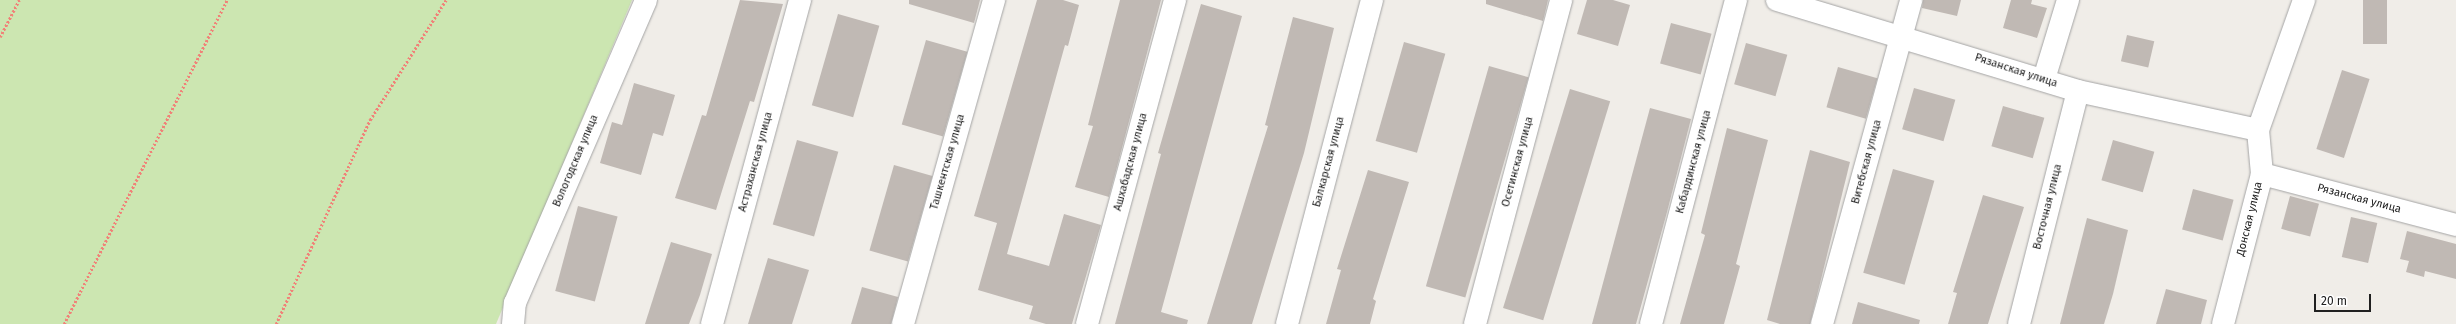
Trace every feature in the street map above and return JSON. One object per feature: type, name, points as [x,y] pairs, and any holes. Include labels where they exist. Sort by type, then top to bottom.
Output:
[{"type":"street","name":"Вологодская улица","points":[[513,324],[515,303],[646,0]]},
{"type":"street","name":"Астраханская улица","points":[[712,324],[800,0]]},
{"type":"street","name":"Ташкентская улица","points":[[902,324],[994,0]]},
{"type":"street","name":"Ашхабадская улица","points":[[1087,324],[1174,0]]},
{"type":"street","name":"Балкарская улица","points":[[1287,324],[1372,0]]},
{"type":"street","name":"Осетинская улица","points":[[1475,324],[1561,0]]},
{"type":"street","name":"Кабардинская улица","points":[[1651,324],[1736,0]]},
{"type":"street","name":"Рязанская улица","points":[[1777,0],[1902,35],[2078,91],[2258,130]]},
{"type":"street","name":"Витебская улица","points":[[1822,324],[1911,0]]},
{"type":"street","points":[[2044,79],[2068,0]]},
{"type":"street","name":"Донская улица","points":[[2223,324],[2262,174],[2258,130],[2304,0]]},
{"type":"street","name":"Восточная улица","points":[[2019,324],[2078,91]]},
{"type":"street","name":"Рязанская улица","points":[[2262,174],[2456,225]]},
{"type":"path","points":[[0,37],[19,0]]},
{"type":"path","points":[[64,324],[228,0]]},
{"type":"path","points":[[276,324],[370,120],[446,0]]},
{"type":"green space","points":[[0,0],[632,0],[496,324],[0,324]]},
{"type":"building","points":[[740,0],[783,4],[754,102],[750,101],[716,210],[675,198],[702,115],[706,116]]},
{"type":"building","points":[[909,0],[980,0],[974,23],[909,4]]},
{"type":"building","points":[[1037,0],[1063,0],[1079,5],[1068,46],[1065,45],[1007,254],[1049,266],[1064,214],[1101,225],[1072,324],[1046,324],[1029,319],[1033,306],[978,290],[997,223],[974,216]]},
{"type":"building","points":[[1120,0],[1161,0],[1109,197],[1075,187],[1093,126],[1088,125]]},
{"type":"building","points":[[1486,0],[1548,0],[1543,21],[1486,4]]},
{"type":"building","points":[[1587,0],[1613,0],[1630,5],[1618,46],[1577,34]]},
{"type":"building","points":[[1923,0],[1961,0],[1957,16],[1922,8]]},
{"type":"building","points":[[2011,0],[2032,0],[2031,4],[2047,8],[2037,38],[2003,28]]},
{"type":"building","points":[[2363,0],[2387,0],[2387,44],[2363,44]]},
{"type":"building","points":[[1201,4],[1242,16],[1161,312],[1188,320],[1187,324],[1115,324],[1161,154],[1158,153]]},
{"type":"building","points":[[838,14],[879,26],[853,117],[812,105]]},
{"type":"building","points":[[1293,17],[1334,28],[1304,153],[1252,324],[1207,324],[1268,126],[1265,125]]},
{"type":"building","points":[[1671,23],[1712,34],[1701,74],[1660,64]]},
{"type":"building","points":[[2127,35],[2154,41],[2148,68],[2121,61]]},
{"type":"building","points":[[926,40],[967,52],[943,136],[902,125]]},
{"type":"building","points":[[1404,42],[1445,54],[1417,153],[1376,141]]},
{"type":"building","points":[[1746,43],[1787,55],[1775,96],[1734,84]]},
{"type":"building","points":[[1489,66],[1528,77],[1465,297],[1426,286]]},
{"type":"building","points":[[1838,67],[1877,78],[1866,119],[1826,107]]},
{"type":"building","points":[[2342,70],[2370,79],[2344,158],[2316,149]]},
{"type":"building","points":[[634,83],[675,95],[663,136],[653,133],[641,175],[600,163],[612,122],[622,125]]},
{"type":"building","points":[[1914,88],[1955,100],[1943,141],[1902,129]]},
{"type":"building","points":[[1570,89],[1610,101],[1543,320],[1503,308]]},
{"type":"building","points":[[2003,106],[2044,118],[2033,158],[1991,146]]},
{"type":"building","points":[[1650,108],[1691,119],[1667,212],[1636,324],[1592,324]]},
{"type":"building","points":[[1727,128],[1768,140],[1736,264],[1740,266],[1724,324],[1680,324],[1705,235],[1701,233]]},
{"type":"building","points":[[797,140],[838,152],[814,236],[773,225]]},
{"type":"building","points":[[2113,140],[2154,152],[2143,192],[2101,180]]},
{"type":"building","points":[[1810,150],[1850,162],[1810,324],[1780,324],[1767,320]]},
{"type":"building","points":[[894,165],[932,176],[908,262],[869,251]]},
{"type":"building","points":[[1893,169],[1934,181],[1905,285],[1863,273]]},
{"type":"building","points":[[1368,170],[1409,182],[1373,299],[1376,301],[1370,324],[1326,324],[1341,270],[1337,269]]},
{"type":"building","points":[[2193,189],[2234,200],[2223,240],[2182,230]]},
{"type":"building","points":[[1983,195],[2024,207],[1988,324],[1948,324],[1957,293],[1953,292]]},
{"type":"building","points":[[2290,196],[2319,204],[2310,237],[2281,229]]},
{"type":"building","points":[[578,206],[618,217],[595,302],[555,291]]},
{"type":"building","points":[[2351,217],[2377,223],[2368,263],[2342,257]]},
{"type":"building","points":[[2087,218],[2128,230],[2113,294],[2104,324],[2060,324]]},
{"type":"building","points":[[2407,231],[2456,244],[2456,279],[2425,271],[2424,277],[2406,272],[2409,261],[2400,259]]},
{"type":"building","points":[[671,242],[712,254],[700,295],[689,324],[645,324]]},
{"type":"building","points":[[768,258],[809,270],[792,324],[748,324]]},
{"type":"building","points":[[862,287],[898,297],[891,324],[851,324]]},
{"type":"building","points":[[2166,289],[2207,300],[2201,324],[2156,324]]},
{"type":"building","points":[[1858,302],[1920,320],[1919,324],[1852,324]]}]
